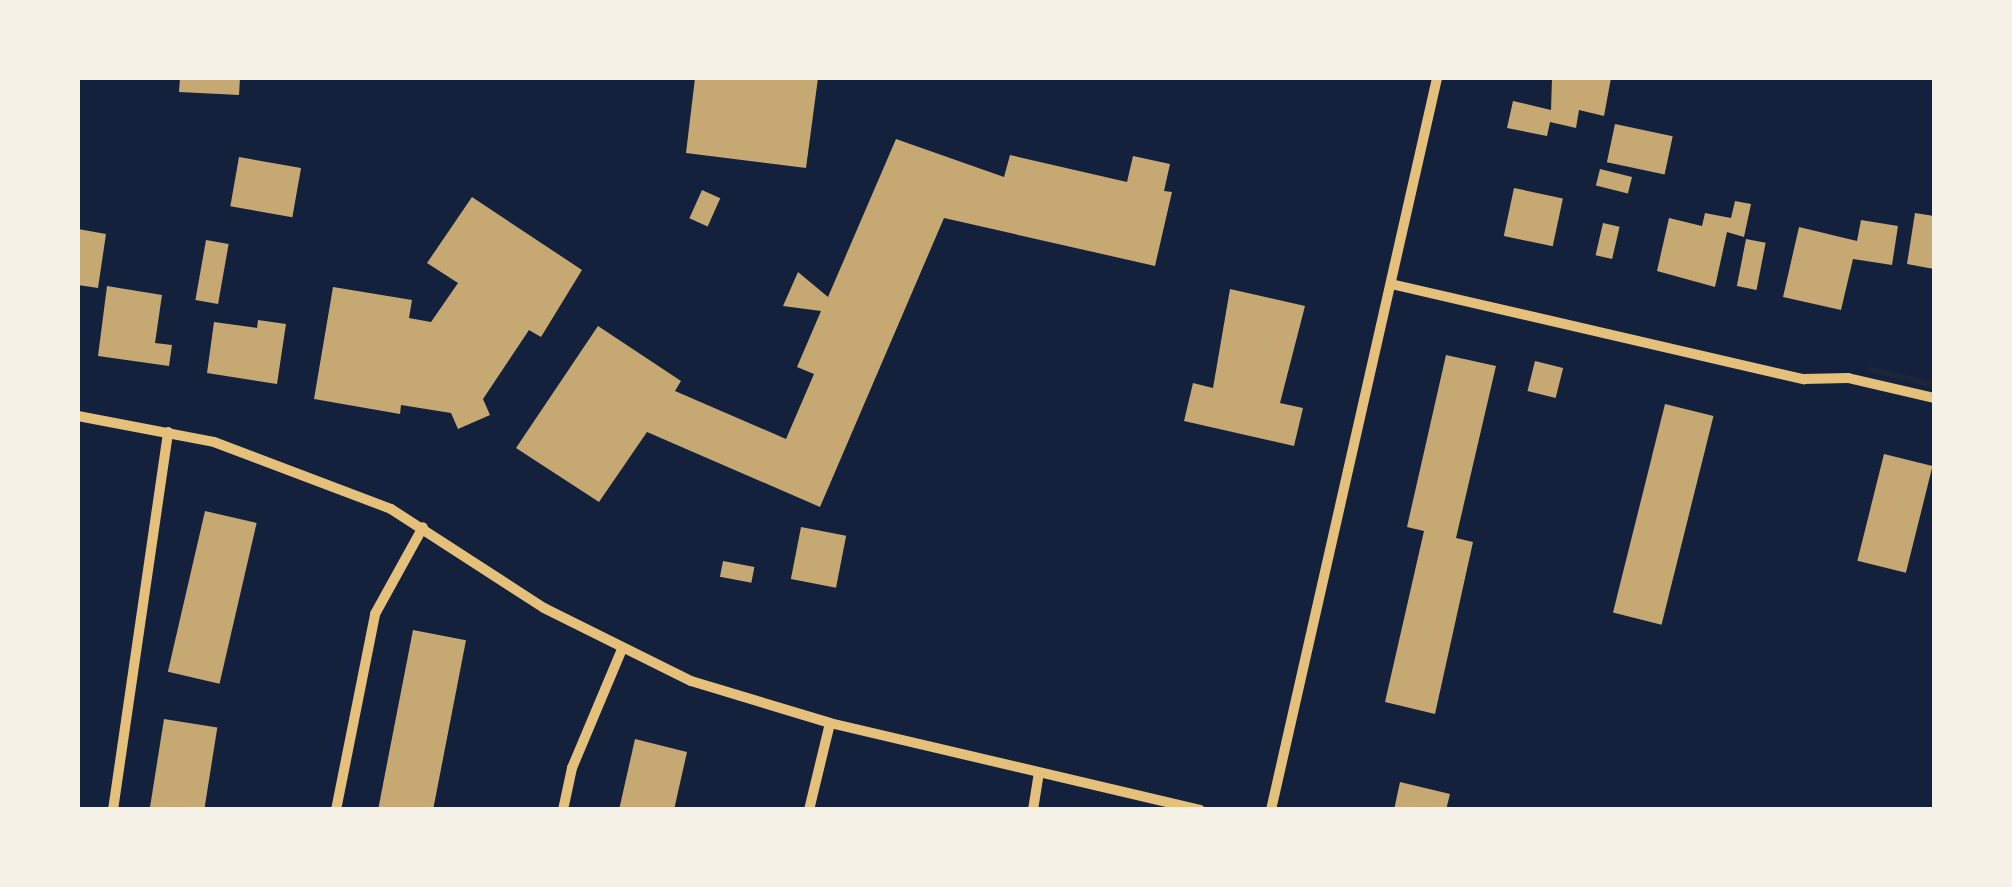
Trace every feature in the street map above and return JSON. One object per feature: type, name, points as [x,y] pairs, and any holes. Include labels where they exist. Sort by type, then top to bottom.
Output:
[{"type":"street","points":[[1271,810],[1437,78]]},
{"type":"street","points":[[1392,284],[1804,379],[1848,378],[1934,398]]},
{"type":"street","points":[[78,416],[168,432],[304,473],[423,527],[544,608],[691,681],[830,723],[1200,810]]},
{"type":"street","points":[[113,810],[168,432]]},
{"type":"street","points":[[336,810],[374,614],[423,527]]},
{"type":"street","points":[[563,810],[572,768],[622,649]]},
{"type":"street","points":[[809,810],[830,723]]},
{"type":"street","points":[[1033,810],[1038,773]]},
{"type":"shaded area","points":[[1868,366],[1934,381],[1933,387],[1867,372]]},
{"type":"building","points":[[180,78],[240,78],[239,95],[179,92]]},
{"type":"building","points":[[695,78],[818,78],[806,168],[686,153]]},
{"type":"building","points":[[1552,78],[1611,78],[1604,116],[1579,110],[1576,128],[1550,122],[1547,136],[1507,128],[1513,101],[1551,110]]},
{"type":"building","points":[[1615,124],[1673,136],[1665,174],[1607,162]]},
{"type":"building","points":[[896,139],[1004,177],[1010,155],[1127,182],[1133,156],[1170,164],[1164,191],[1172,192],[1155,266],[944,218],[820,507],[647,432],[599,502],[516,448],[598,326],[681,381],[675,391],[786,439],[814,374],[797,367],[821,311],[783,306],[798,272],[828,297]]},
{"type":"building","points":[[239,157],[301,168],[292,217],[230,206]]},
{"type":"building","points":[[1600,169],[1632,177],[1628,193],[1596,185]]},
{"type":"building","points":[[1514,188],[1563,198],[1553,246],[1504,236]]},
{"type":"building","points":[[702,190],[720,198],[708,226],[689,218]]},
{"type":"building","points":[[472,197],[582,270],[541,337],[529,330],[483,399],[490,415],[458,429],[451,413],[401,405],[400,414],[314,399],[333,287],[412,300],[409,318],[431,322],[458,283],[427,263]]},
{"type":"building","points":[[1735,201],[1751,204],[1744,237],[1727,232],[1715,287],[1657,271],[1669,218],[1702,226],[1705,213],[1731,218]]},
{"type":"building","points":[[1915,213],[1934,216],[1934,269],[1907,264]]},
{"type":"building","points":[[1861,220],[1898,226],[1892,265],[1853,259],[1841,310],[1783,297],[1799,227],[1857,241]]},
{"type":"building","points":[[1603,223],[1620,227],[1612,259],[1596,255]]},
{"type":"building","points":[[78,229],[106,234],[98,288],[78,285]]},
{"type":"building","points":[[1746,239],[1766,243],[1756,290],[1737,286]]},
{"type":"building","points":[[206,240],[229,244],[218,304],[195,300]]},
{"type":"building","points":[[107,286],[162,295],[155,343],[172,345],[169,366],[98,356]]},
{"type":"building","points":[[1230,289],[1305,306],[1280,403],[1303,408],[1294,446],[1184,421],[1193,383],[1213,388]]},
{"type":"building","points":[[258,320],[286,324],[277,384],[207,373],[214,322],[257,328]]},
{"type":"building","points":[[1446,355],[1496,366],[1456,538],[1473,542],[1435,714],[1385,702],[1424,531],[1407,527]]},
{"type":"building","points":[[1535,361],[1563,368],[1556,398],[1528,391]]},
{"type":"building","points":[[1665,404],[1714,416],[1662,625],[1613,613]]},
{"type":"building","points":[[1884,454],[1933,466],[1906,573],[1857,561]]},
{"type":"building","points":[[205,511],[257,523],[220,684],[168,672]]},
{"type":"building","points":[[801,527],[846,536],[836,588],[791,579]]},
{"type":"building","points":[[723,561],[754,567],[751,583],[720,577]]},
{"type":"building","points":[[413,630],[466,640],[433,810],[378,810]]},
{"type":"building","points":[[164,719],[217,727],[204,810],[150,810]]},
{"type":"building","points":[[635,739],[687,752],[674,810],[619,810]]},
{"type":"building","points":[[1400,782],[1450,794],[1446,810],[1394,810]]}]
